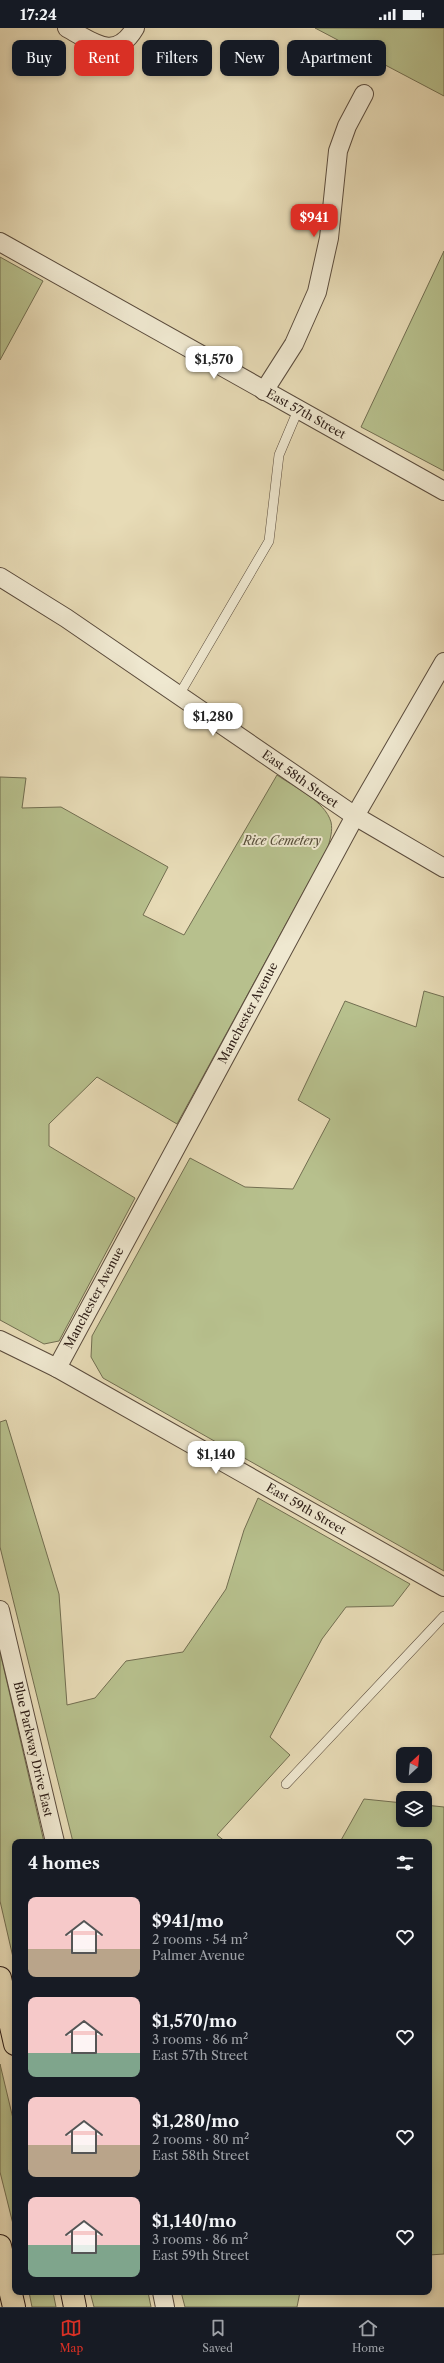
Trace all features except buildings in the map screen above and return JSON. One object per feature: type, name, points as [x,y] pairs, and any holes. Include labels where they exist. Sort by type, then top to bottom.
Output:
[{"type":"highway","points":[[0,1978],[12,2031]]},
{"type":"highway","points":[[0,2246],[14,2307]]},
{"type":"highway","points":[[73,2295],[75,2307]]},
{"type":"street","points":[[67,28],[103,47],[116,47],[127,40],[135,28]]},
{"type":"street","points":[[264,391],[294,344],[316,292],[329,238],[338,151],[347,126],[364,94]]},
{"type":"street","name":"East 57th Street","points":[[0,242],[444,491]]},
{"type":"street","name":"East 58th Street","points":[[0,578],[66,618],[354,816],[444,868]]},
{"type":"street","name":"Manchester Avenue","points":[[57,1368],[354,816],[444,662]]},
{"type":"street","name":"East 59th Street","points":[[0,1340],[57,1368],[444,1587]]},
{"type":"street","name":"Blue Parkway Drive East","points":[[0,1610],[54,1839]]},
{"type":"street","points":[[163,2295],[165,2307]]},
{"type":"lane","points":[[179,695],[269,541],[278,455],[298,410]]},
{"type":"lane","points":[[286,1784],[444,1616]]},
{"type":"green space","points":[[315,28],[444,28],[444,96],[386,65],[386,40],[338,40]]},
{"type":"green space","points":[[444,251],[444,471],[361,427]]},
{"type":"green space","points":[[0,257],[43,281],[0,360]]},
{"type":"green space","name":"Rice Cemetery","points":[[277,775],[316,801],[328,814],[332,829],[328,847],[177,1124],[97,1077],[49,1124],[49,1146],[135,1198],[59,1341],[44,1344],[0,1320],[0,777],[26,778],[22,808],[61,807],[168,867],[143,915],[184,935]]},
{"type":"green space","points":[[424,991],[444,997],[444,1571],[103,1378],[91,1357],[92,1336],[190,1158],[245,1187],[293,1189],[330,1119],[298,1100],[345,1001],[416,1027]]},
{"type":"green space","points":[[6,1420],[59,1594],[67,1705],[95,1698],[126,1661],[183,1652],[226,1589],[244,1530],[258,1498],[410,1584],[393,1606],[346,1607],[322,1639],[270,1737],[290,1755],[217,1835],[222,1839],[72,1839],[0,1547],[0,1422]]},
{"type":"green space","points":[[0,1652],[43,1839],[12,1839],[12,1953],[0,1901]]},
{"type":"green space","points":[[364,1799],[396,1802],[396,1827],[432,1827],[432,1806],[444,1807],[444,2254],[432,2255],[432,1839],[342,1839]]},
{"type":"green space","points":[[0,2064],[12,2114],[12,2220],[0,2172]]},
{"type":"green space","points":[[30,2295],[54,2295],[56,2307],[32,2307]]},
{"type":"green space","points":[[91,2295],[149,2295],[151,2307],[94,2307]]},
{"type":"green space","points":[[182,2295],[299,2295],[297,2307],[185,2307]]}]
